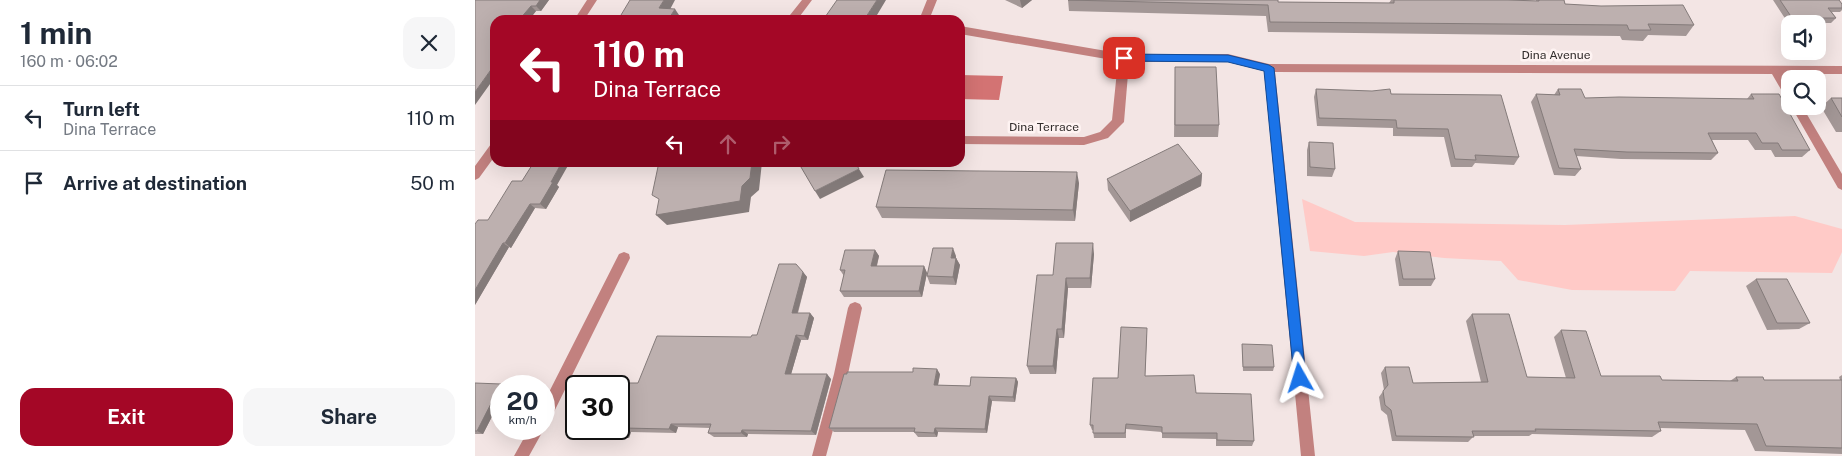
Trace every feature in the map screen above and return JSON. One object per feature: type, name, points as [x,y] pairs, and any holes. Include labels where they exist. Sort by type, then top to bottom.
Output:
[{"type":"street","points":[[582,15],[592,0]]},
{"type":"street","points":[[795,15],[807,0]]},
{"type":"street","points":[[926,15],[932,0]]},
{"type":"street","points":[[965,31],[1124,58],[1228,58],[1269,68],[1308,456]]},
{"type":"street","name":"Dina Terrace","points":[[965,140],[1084,141],[1104,134],[1118,122],[1124,58]]},
{"type":"street","name":"Dina Avenue","points":[[1269,68],[1842,70]]},
{"type":"street","points":[[1775,70],[1781,80]]},
{"type":"street","points":[[1802,115],[1842,185]]},
{"type":"street","points":[[475,175],[490,154]]},
{"type":"street","points":[[555,395],[624,258]]},
{"type":"street","points":[[819,456],[841,374],[855,308]]},
{"type":"street","points":[[521,456],[530,440]]},
{"type":"shaded area","points":[[965,75],[1003,76],[999,100],[965,99]]},
{"type":"shaded area","points":[[1302,199],[1355,222],[1565,225],[1795,216],[1842,229],[1842,252],[1832,273],[1690,271],[1675,291],[1572,290],[1518,280],[1501,261],[1444,258],[1393,252],[1364,256],[1310,251]]},
{"type":"building","points":[[475,0],[540,0],[536,6],[531,6],[523,15],[490,15],[490,71],[475,92]]},
{"type":"building","points":[[630,0],[664,0],[659,8],[675,9],[671,15],[621,15]]},
{"type":"building","points":[[837,0],[877,0],[867,15],[826,15]]},
{"type":"building","points":[[1068,0],[1278,0],[1278,2],[1394,3],[1394,0],[1564,0],[1565,4],[1601,6],[1683,5],[1694,25],[1648,24],[1651,30],[1629,30],[1627,25],[1270,22],[1268,5]]},
{"type":"building","points":[[1780,0],[1839,0],[1842,4],[1842,8],[1828,8],[1836,18],[1826,18],[1826,15],[1790,15]]},
{"type":"building","points":[[1175,67],[1216,67],[1219,125],[1175,125]]},
{"type":"building","points":[[1316,89],[1372,91],[1390,89],[1391,94],[1501,95],[1519,157],[1475,155],[1476,160],[1455,159],[1448,129],[1397,128],[1396,120],[1319,118]]},
{"type":"building","points":[[1558,89],[1581,89],[1585,98],[1754,99],[1751,94],[1779,94],[1781,98],[1781,115],[1791,115],[1810,150],[1782,150],[1778,143],[1762,143],[1756,133],[1708,133],[1718,153],[1627,152],[1574,149],[1581,169],[1559,168],[1536,94],[1560,95]]},
{"type":"building","points":[[1831,98],[1842,98],[1842,117]]},
{"type":"building","points":[[1309,142],[1333,143],[1335,169],[1310,167]]},
{"type":"building","points":[[1178,144],[1202,174],[1130,211],[1107,179]]},
{"type":"building","points":[[531,167],[559,167],[540,204],[530,204],[505,243],[503,243],[475,290],[475,224],[478,220],[488,220],[512,181],[522,181]]},
{"type":"building","points":[[658,167],[751,167],[750,178],[742,186],[740,201],[656,215],[659,199],[652,195]]},
{"type":"building","points":[[801,167],[858,167],[859,169],[815,191]]},
{"type":"building","points":[[886,170],[1077,172],[1073,210],[876,207]]},
{"type":"building","points":[[1056,243],[1093,243],[1090,278],[1066,278],[1062,329],[1057,329],[1053,366],[1027,366],[1037,275],[1053,275]]},
{"type":"building","points":[[933,248],[953,248],[951,258],[956,258],[953,277],[927,276]]},
{"type":"building","points":[[845,250],[875,250],[871,266],[924,266],[919,291],[840,291],[845,270],[840,270]]},
{"type":"building","points":[[1398,251],[1430,252],[1435,279],[1403,279]]},
{"type":"building","points":[[779,264],[796,264],[803,272],[792,313],[810,313],[804,336],[796,335],[785,374],[827,374],[811,431],[742,430],[741,433],[708,433],[711,424],[671,424],[669,429],[630,428],[630,383],[638,383],[657,336],[751,337],[752,335],[757,335]]},
{"type":"building","points":[[1756,279],[1787,279],[1810,323],[1777,323]]},
{"type":"building","points":[[1472,314],[1509,314],[1527,377],[1575,378],[1561,330],[1586,331],[1601,376],[1660,376],[1662,380],[1738,381],[1736,377],[1763,377],[1764,380],[1842,380],[1842,448],[1766,446],[1757,424],[1658,422],[1661,431],[1535,429],[1536,431],[1472,431],[1474,437],[1396,436],[1391,410],[1385,405],[1383,391],[1388,385],[1385,367],[1409,367],[1413,383],[1488,382]]},
{"type":"building","points":[[1121,327],[1147,328],[1145,376],[1194,375],[1196,393],[1251,394],[1254,441],[1217,440],[1217,433],[1162,433],[1162,427],[1126,424],[1125,433],[1093,433],[1093,425],[1090,425],[1093,378],[1118,378]]},
{"type":"building","points":[[1242,344],[1272,345],[1274,367],[1243,367]]},
{"type":"building","points":[[913,368],[937,369],[934,385],[970,386],[971,377],[1016,378],[1013,397],[989,396],[985,429],[935,428],[934,433],[914,432],[915,428],[829,428],[844,374],[847,374],[847,372],[913,372]]},
{"type":"building","points":[[475,383],[490,384],[490,406],[477,431],[475,431]]},
{"type":"route","points":[[1124,58],[1228,58],[1269,68],[1300,378]]}]
